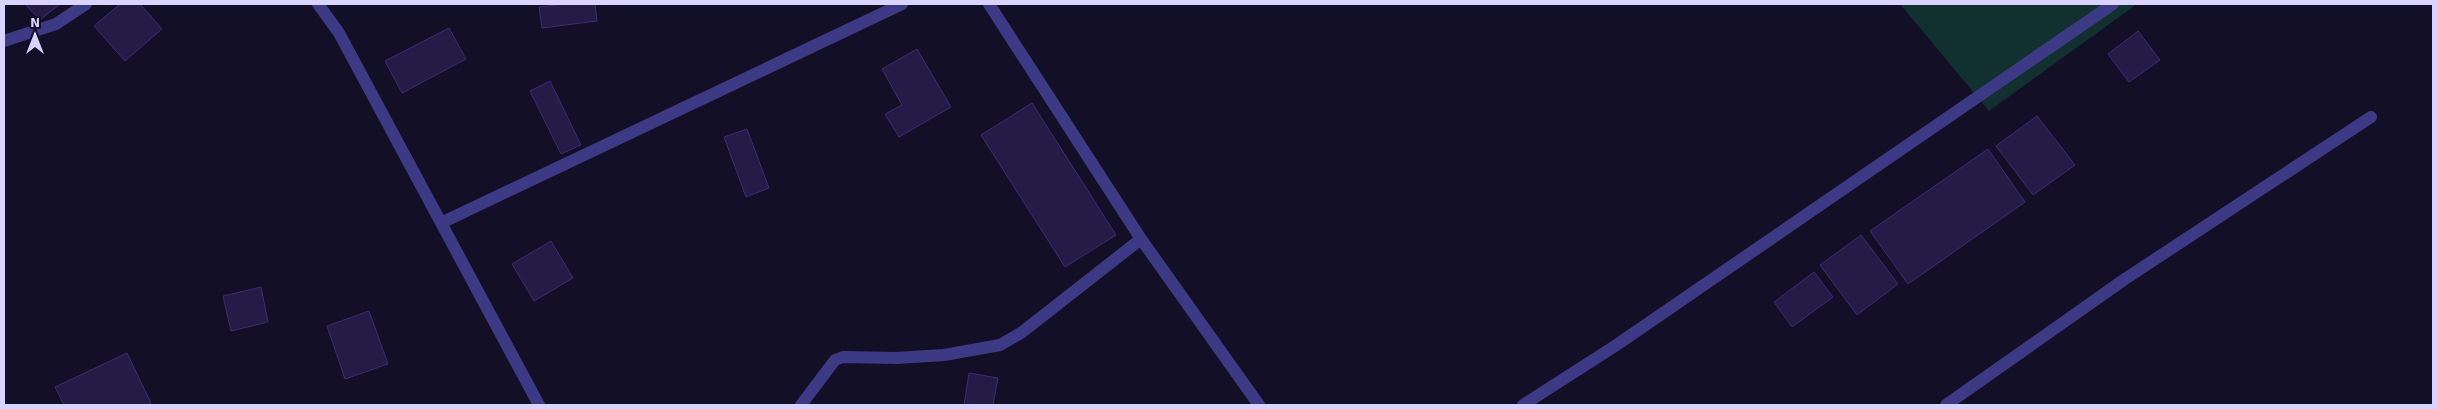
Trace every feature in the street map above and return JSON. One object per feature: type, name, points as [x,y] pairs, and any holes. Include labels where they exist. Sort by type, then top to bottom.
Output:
[{"type":"street","points":[[4,42],[56,24],[86,4]]},
{"type":"street","points":[[318,4],[339,33],[539,405]]},
{"type":"street","points":[[441,223],[902,4]]},
{"type":"street","points":[[989,4],[1141,239],[1259,405]]},
{"type":"street","points":[[1523,405],[1615,346],[2113,4]]},
{"type":"street","points":[[1946,405],[2125,279],[2372,117]]},
{"type":"street","points":[[801,405],[836,360],[843,357],[896,358],[944,355],[1000,345],[1021,333],[1141,239]]},
{"type":"green space","points":[[1900,4],[2137,4],[1989,111]]},
{"type":"building","points":[[25,4],[60,4],[40,20]]},
{"type":"building","points":[[120,4],[140,4],[162,29],[125,61],[94,26]]},
{"type":"building","points":[[565,4],[595,4],[597,21],[542,28],[539,7]]},
{"type":"building","points":[[449,28],[466,59],[402,93],[385,61]]},
{"type":"building","points":[[2138,31],[2160,60],[2129,82],[2108,54]]},
{"type":"building","points":[[917,49],[951,107],[899,137],[885,114],[902,105],[882,69]]},
{"type":"building","points":[[550,81],[581,145],[561,154],[530,91]]},
{"type":"building","points":[[1032,103],[1116,235],[1065,267],[981,135]]},
{"type":"building","points":[[2037,116],[2075,165],[2033,195],[1996,146]]},
{"type":"building","points":[[747,129],[769,188],[746,197],[724,137]]},
{"type":"building","points":[[1988,149],[2025,202],[1908,284],[1870,231]]},
{"type":"building","points":[[1861,235],[1898,284],[1857,315],[1820,265]]},
{"type":"building","points":[[551,241],[573,278],[534,301],[512,264]]},
{"type":"building","points":[[1814,272],[1833,297],[1792,327],[1774,302]]},
{"type":"building","points":[[261,287],[268,322],[231,331],[223,296]]},
{"type":"building","points":[[369,311],[388,364],[345,379],[327,326]]},
{"type":"building","points":[[127,353],[151,403],[147,405],[64,405],[55,387]]},
{"type":"building","points":[[969,373],[998,378],[993,405],[964,405]]}]
